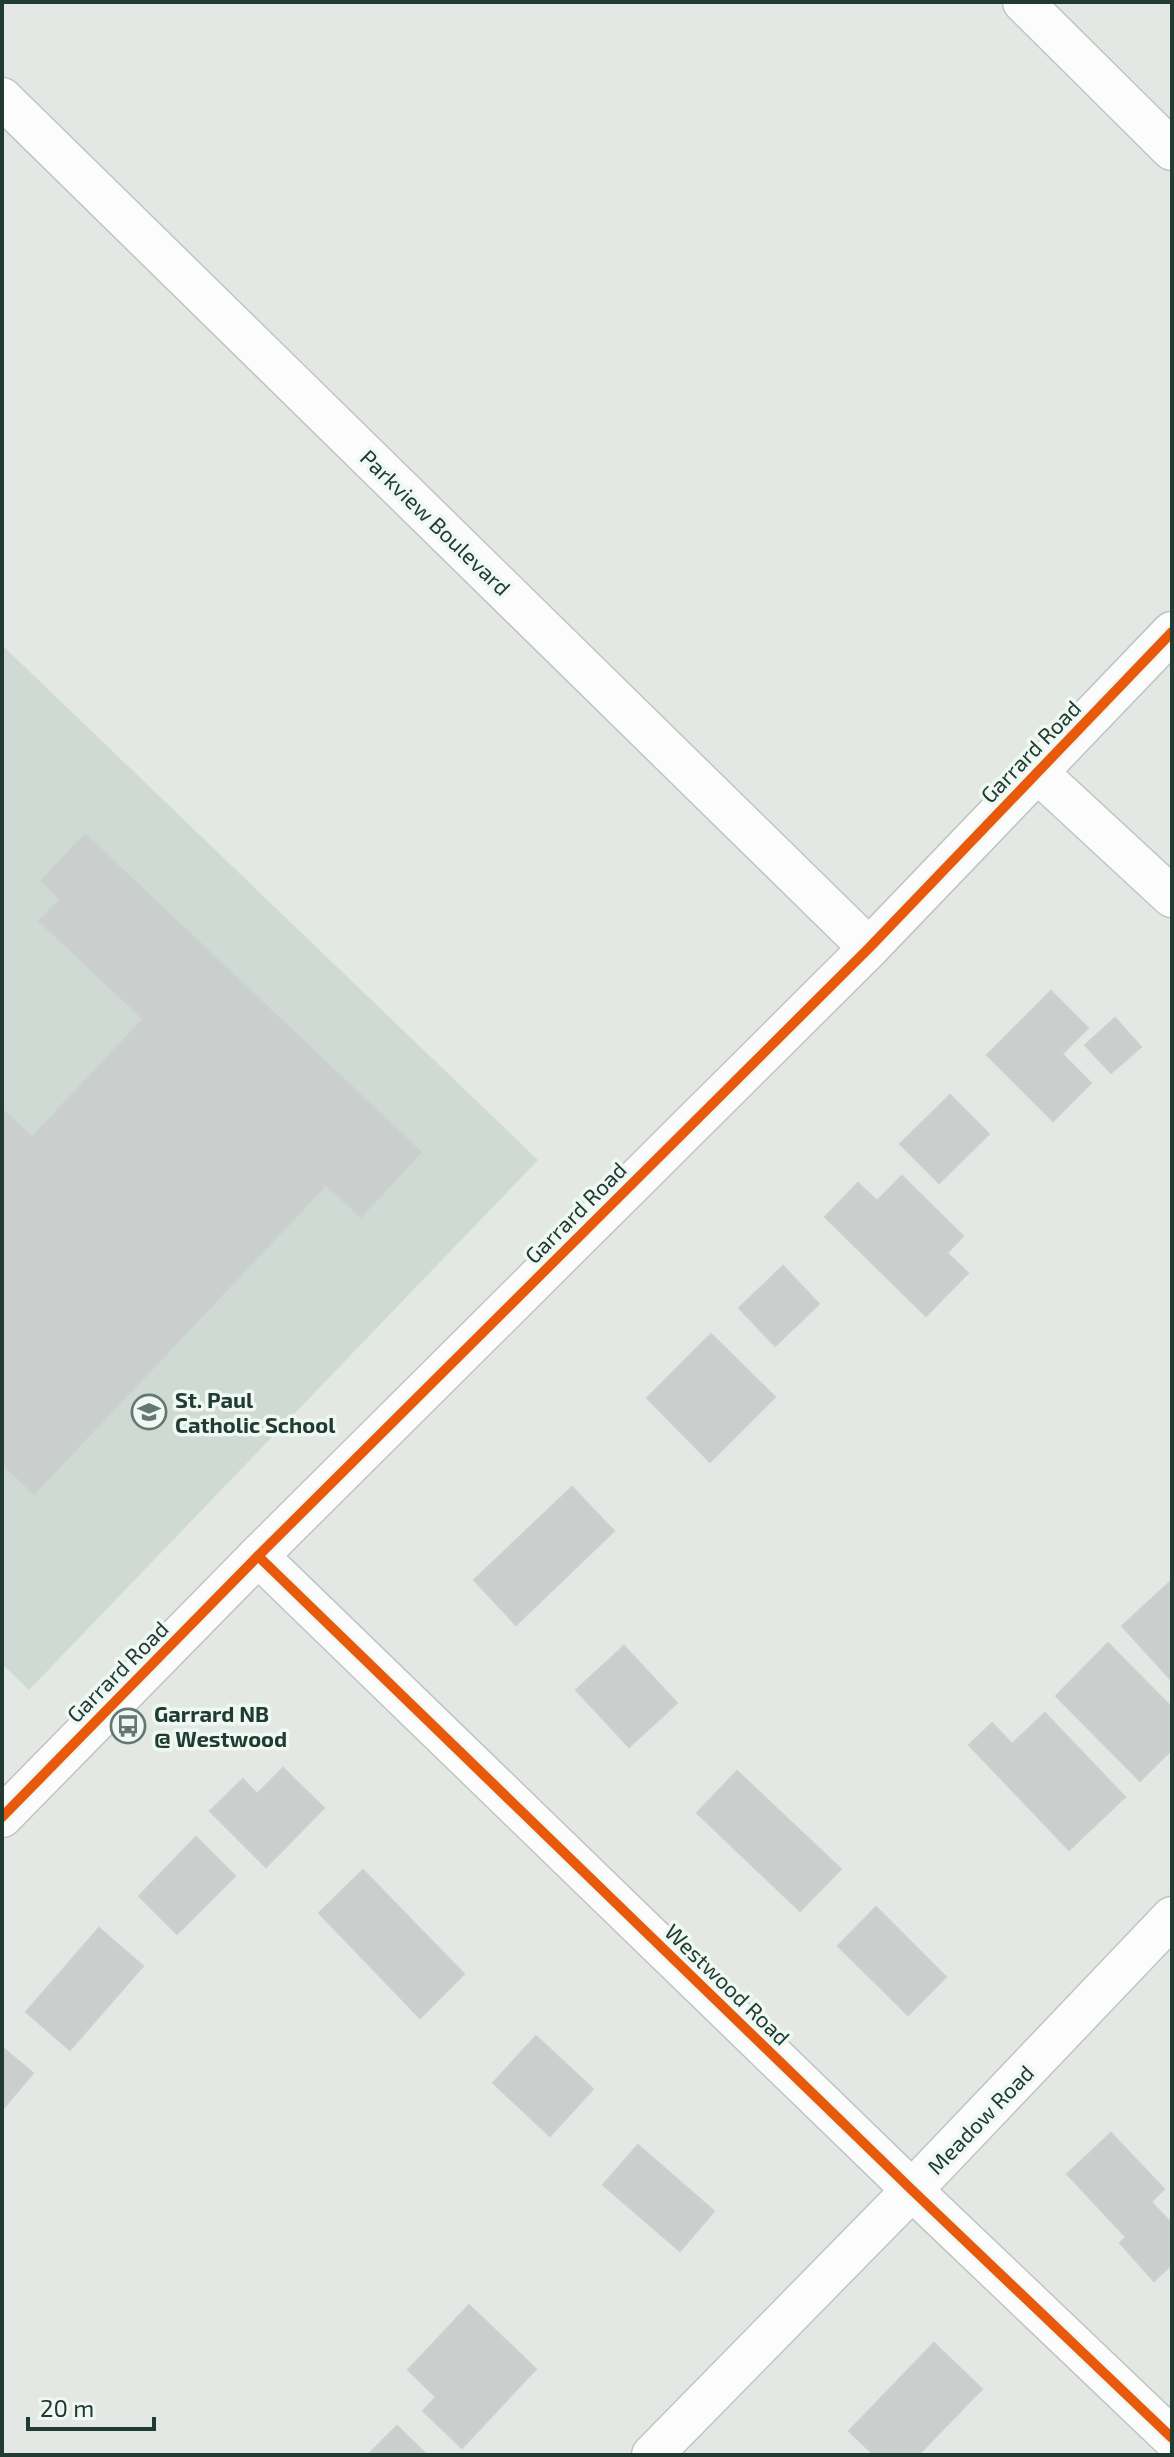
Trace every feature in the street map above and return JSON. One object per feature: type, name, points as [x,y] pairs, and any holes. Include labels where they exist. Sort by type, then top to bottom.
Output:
[{"type":"street","points":[[1023,2],[1172,150]]},
{"type":"street","name":"Parkview Boulevard","points":[[2,98],[869,948]]},
{"type":"street","name":"Garrard Road","points":[[2,1817],[258,1556],[869,948],[1172,632]]},
{"type":"street","points":[[1037,772],[1172,897]]},
{"type":"street","name":"Westwood Road","points":[[258,1556],[1172,2438]]},
{"type":"street","name":"Meadow Road","points":[[652,2455],[912,2190],[1172,1917]]},
{"type":"shaded area","name":"St. Paul Catholic School","points":[[2,645],[538,1160],[29,1690],[2,1664]]},
{"type":"building","points":[[85,834],[421,1152],[361,1217],[326,1185],[34,1494],[2,1464],[2,1109],[32,1137],[143,1019],[39,921],[60,899],[41,881]]},
{"type":"building","points":[[1051,991],[1088,1028],[1062,1054],[1091,1083],[1053,1121],[987,1055]]},
{"type":"building","points":[[1115,1018],[1141,1047],[1111,1073],[1085,1045]]},
{"type":"building","points":[[950,1095],[989,1134],[939,1183],[900,1144]]},
{"type":"building","points":[[902,1176],[963,1236],[947,1253],[968,1273],[926,1316],[825,1217],[858,1183],[877,1201]]},
{"type":"building","points":[[783,1266],[819,1304],[775,1346],[739,1308]]},
{"type":"building","points":[[711,1334],[775,1397],[710,1462],[647,1398]]},
{"type":"building","points":[[572,1487],[614,1531],[516,1625],[474,1580]]},
{"type":"building","points":[[1172,1580],[1172,1681],[1122,1626]]},
{"type":"building","points":[[1108,1643],[1172,1708],[1172,1749],[1140,1781],[1056,1696]]},
{"type":"building","points":[[624,1646],[677,1703],[629,1747],[576,1690]]},
{"type":"building","points":[[1045,1713],[1125,1797],[1069,1850],[969,1745],[992,1723],[1012,1744]]},
{"type":"building","points":[[283,1768],[324,1808],[266,1867],[210,1811],[243,1779],[257,1794]]},
{"type":"building","points":[[737,1771],[841,1869],[800,1911],[697,1813]]},
{"type":"building","points":[[196,1837],[235,1876],[177,1934],[139,1896]]},
{"type":"building","points":[[363,1870],[464,1974],[420,2018],[319,1913]]},
{"type":"building","points":[[876,1907],[946,1977],[908,2015],[838,1946]]},
{"type":"building","points":[[99,1928],[143,1966],[70,2050],[26,2012]]},
{"type":"building","points":[[536,2036],[593,2089],[550,2136],[493,2083]]},
{"type":"building","points":[[2,2047],[33,2073],[2,2110]]},
{"type":"building","points":[[1111,2133],[1164,2189],[1151,2202],[1172,2224],[1172,2264],[1154,2281],[1120,2243],[1126,2237],[1067,2174]]},
{"type":"building","points":[[638,2145],[714,2211],[680,2251],[603,2185]]},
{"type":"building","points":[[469,2305],[536,2369],[462,2448],[423,2411],[436,2397],[408,2370]]},
{"type":"building","points":[[934,2343],[982,2389],[918,2455],[874,2455],[849,2431]]},
{"type":"building","points":[[397,2426],[427,2455],[368,2455]]},
{"type":"cycle path","points":[[2,1817],[258,1556],[869,948],[1172,632]]},
{"type":"cycle path","points":[[258,1556],[1172,2438]]},
{"type":"place","name":"St. Paul Catholic School","points":[[149,1412]]},
{"type":"place","name":"Garrard NB @ Westwood","points":[[128,1726]]}]
